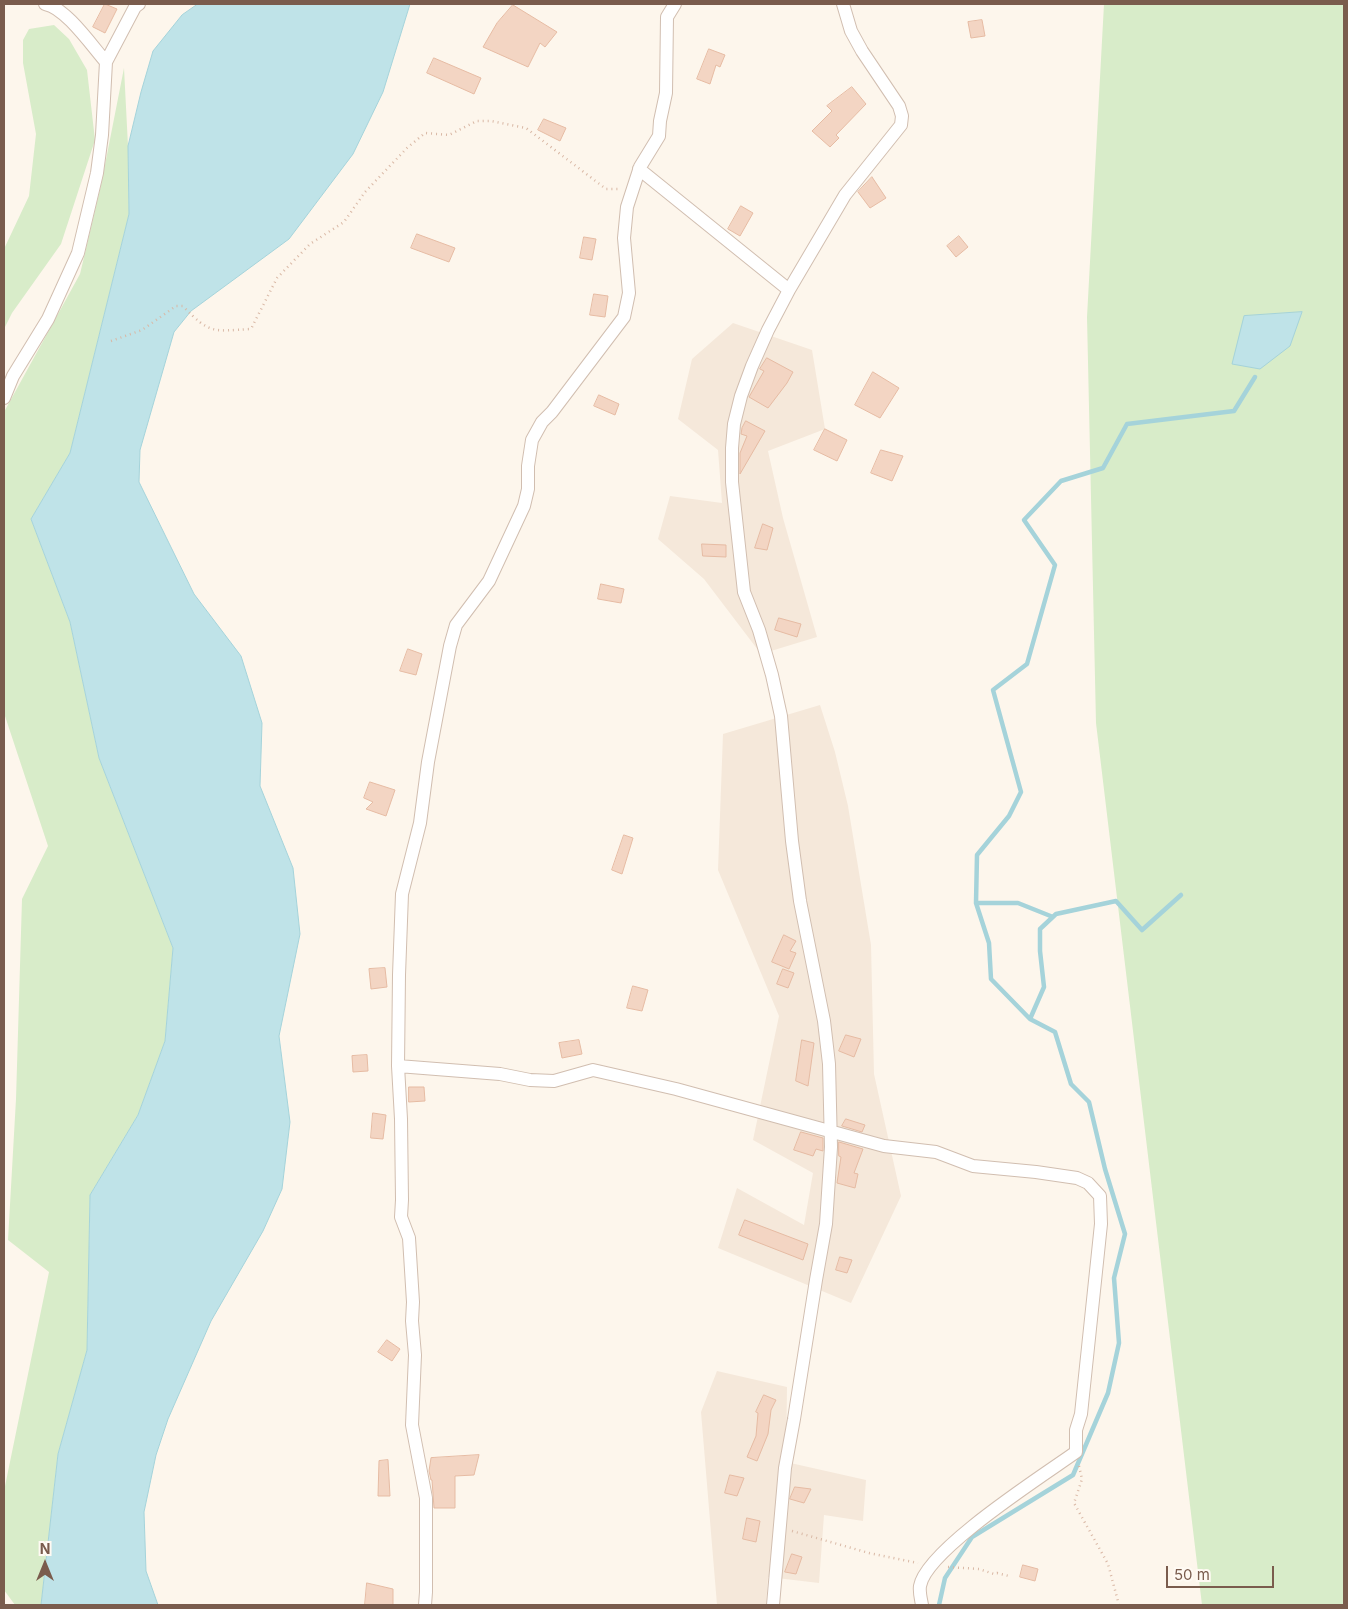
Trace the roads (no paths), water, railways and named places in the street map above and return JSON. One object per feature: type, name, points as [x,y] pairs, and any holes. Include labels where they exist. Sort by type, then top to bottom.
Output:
[{"type":"street","points":[[49,4],[75,24],[106,62]]},
{"type":"street","points":[[4,398],[13,376],[48,319],[78,253],[97,173],[102,135],[106,62],[138,4]]},
{"type":"street","points":[[424,1605],[426,1592],[426,1498],[412,1425],[415,1355],[412,1321],[414,1302],[409,1238],[401,1217],[401,1119],[398,1066],[399,975],[404,885],[420,822],[428,762],[456,625],[489,581],[524,506],[528,489],[528,466],[532,440],[542,422],[552,412],[624,317],[629,293],[624,238],[627,207],[639,169],[658,136],[666,93],[667,17],[675,4]]},
{"type":"street","points":[[773,1605],[785,1468],[826,1224],[831,1132],[830,1064],[824,1021],[800,901],[792,841],[781,716],[759,630],[744,592],[732,482],[734,424],[741,396],[768,330],[789,290],[845,195],[901,125],[902,116],[899,106],[862,51],[851,31],[843,4]]},
{"type":"street","points":[[639,169],[789,290]]},
{"type":"street","points":[[398,1066],[500,1074],[538,1080],[554,1080],[593,1070],[676,1089],[884,1146],[936,1152],[973,1166],[1077,1178],[1088,1183],[1100,1196],[1101,1224],[1081,1414],[1076,1430],[1076,1452],[960,1536],[931,1564],[920,1585],[922,1605]]},
{"type":"water","points":[[198,4],[410,4],[383,92],[353,154],[289,239],[191,311],[174,332],[140,450],[139,482],[194,594],[241,656],[262,723],[260,786],[293,868],[300,934],[279,1036],[290,1122],[282,1189],[263,1231],[211,1321],[168,1419],[156,1455],[144,1512],[146,1571],[158,1605],[41,1605],[58,1454],[87,1350],[90,1195],[138,1115],[165,1041],[173,948],[99,758],[70,622],[31,519],[70,453],[129,214],[128,146],[153,51],[182,15]]},
{"type":"water","points":[[1302,312],[1290,346],[1260,369],[1232,364],[1244,316]]},
{"type":"waterway","points":[[939,1605],[945,1578],[972,1537],[1073,1475],[1108,1393],[1119,1343],[1114,1278],[1125,1234],[1105,1169],[1089,1102],[1071,1084],[1055,1032],[1030,1019],[991,979],[989,943],[976,903],[977,855],[1009,816],[1021,792],[993,690],[1027,664],[1055,565],[1024,520],[1061,481],[1103,468],[1127,424],[1234,411],[1255,377]]},
{"type":"waterway","points":[[1030,1019],[1044,987],[1040,951],[1040,929],[1056,914],[1116,901],[1142,930],[1181,895]]},
{"type":"waterway","points":[[976,903],[1018,903],[1053,917]]}]
